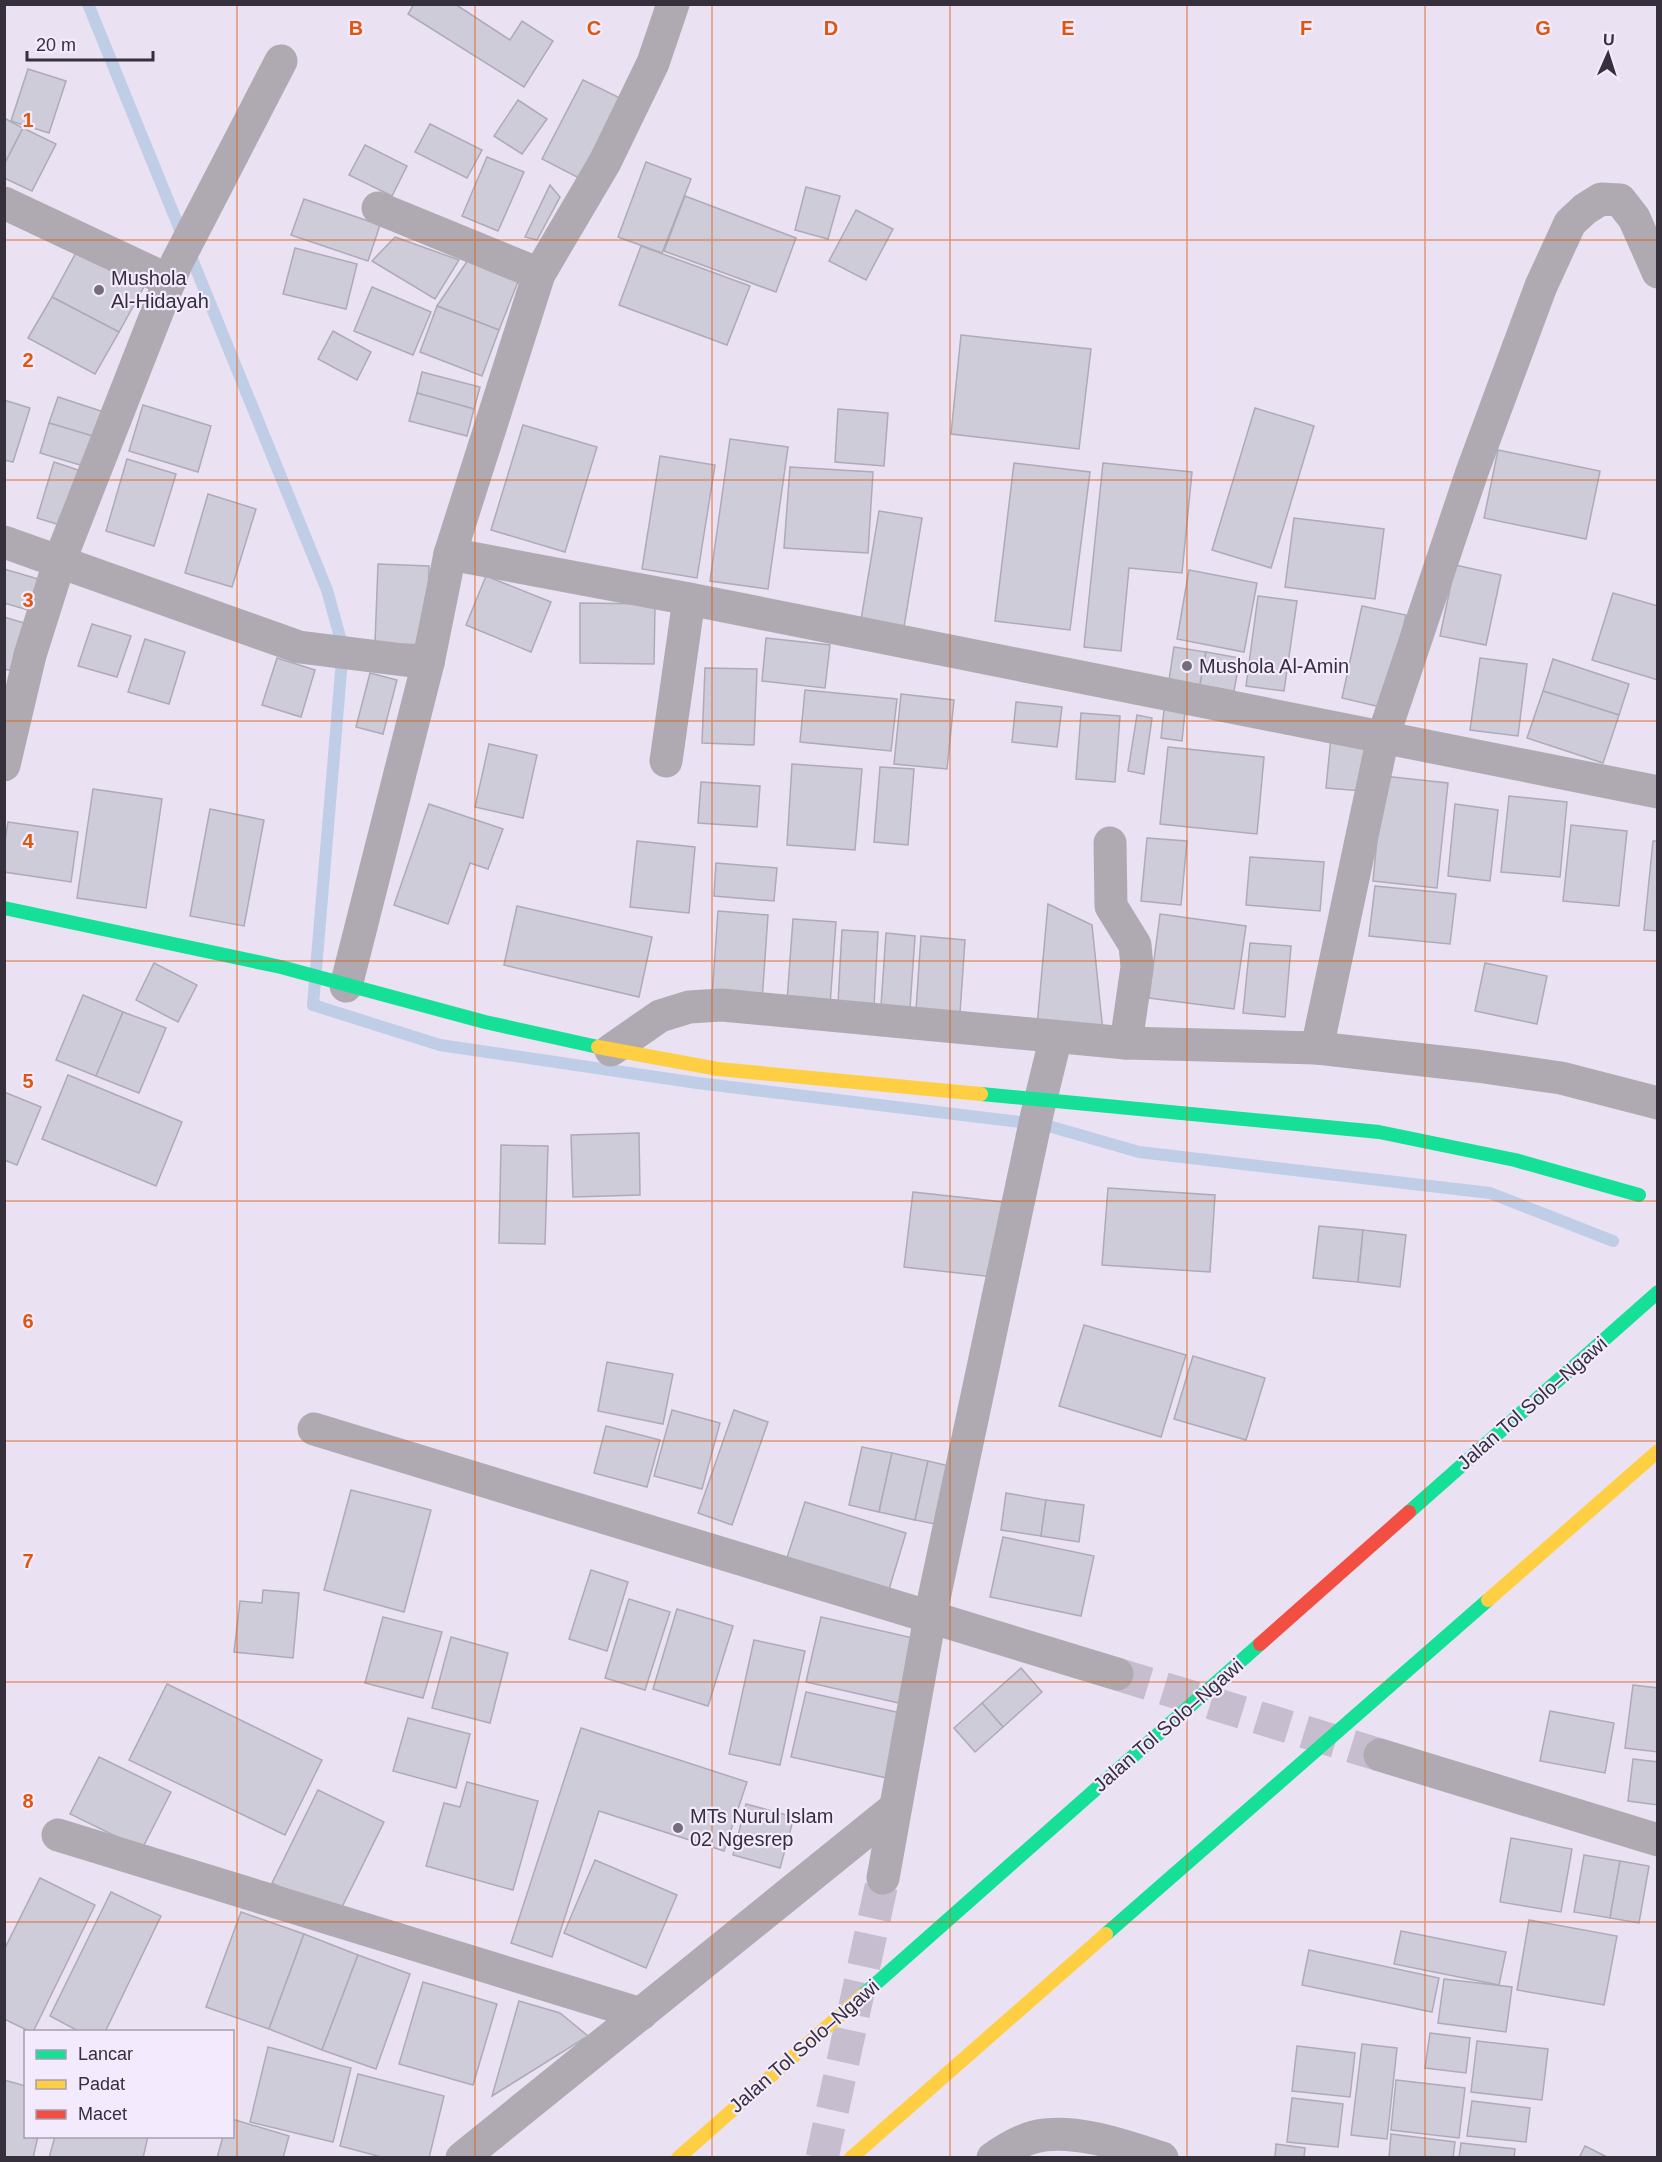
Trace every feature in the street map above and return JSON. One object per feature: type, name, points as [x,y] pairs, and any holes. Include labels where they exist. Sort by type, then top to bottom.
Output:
[{"type":"main road","points":[[4,908],[281,967],[485,1022],[611,1050],[718,1069],[1379,1132],[1515,1160],[1648,1198]]},
{"type":"main road","name":"Jalan Tol Solo–Ngawi","points":[[678,2157],[1658,1292]]},
{"type":"main road","points":[[851,2157],[1658,1451]]},
{"type":"street","points":[[337,983],[428,663],[450,554],[539,274],[605,162],[653,63],[673,4]]},
{"type":"street","points":[[4,765],[30,655],[60,560],[173,273],[281,61]]},
{"type":"street","points":[[1317,1048],[1383,737],[1472,472],[1541,286],[1570,223],[1585,209],[1601,199],[1620,200],[1634,218],[1658,272]]},
{"type":"street","points":[[4,203],[173,273]]},
{"type":"street","points":[[378,208],[539,274]]},
{"type":"street","points":[[4,542],[60,560],[299,647],[428,663]]},
{"type":"street","points":[[450,554],[689,599],[1658,792]]},
{"type":"street","points":[[666,761],[689,599]]},
{"type":"street","points":[[1110,843],[1111,906],[1135,945],[1137,967],[1126,1043]]},
{"type":"street","points":[[611,1050],[660,1016],[690,1007],[722,1005],[1056,1038],[1126,1043],[1317,1048],[1561,1078],[1658,1103]]},
{"type":"street","points":[[883,1878],[930,1617],[1037,1114],[1056,1038]]},
{"type":"street","points":[[314,1428],[1117,1674]]},
{"type":"street","points":[[1380,1755],[1658,1840]]},
{"type":"street","points":[[462,2157],[895,1808]]},
{"type":"street","points":[[58,1835],[641,2014]]},
{"type":"street","points":[[993,2157],[1014,2144],[1036,2136],[1067,2134],[1110,2142],[1162,2157]]},
{"type":"building","points":[[414,4],[455,4],[510,40],[522,21],[553,41],[524,87],[408,14]]},
{"type":"building","points":[[28,69],[66,81],[49,133],[11,121]]},
{"type":"building","points":[[583,80],[620,98],[579,178],[542,159]]},
{"type":"building","points":[[518,100],[547,119],[522,154],[494,136]]},
{"type":"building","points":[[4,118],[23,128],[4,165]]},
{"type":"building","points":[[430,124],[482,150],[467,178],[415,152]]},
{"type":"building","points":[[23,128],[56,144],[32,191],[4,178],[4,165]]},
{"type":"building","points":[[365,145],[407,166],[392,196],[349,175]]},
{"type":"building","points":[[487,157],[524,172],[498,231],[462,216]]},
{"type":"building","points":[[646,162],[691,179],[662,253],[618,237]]},
{"type":"building","points":[[550,185],[560,197],[537,240],[525,237]]},
{"type":"building","points":[[806,187],[840,196],[828,239],[795,230]]},
{"type":"building","points":[[685,196],[796,238],[776,292],[664,251]]},
{"type":"building","points":[[304,199],[380,225],[368,261],[291,235]]},
{"type":"building","points":[[856,210],[893,229],[866,280],[829,261]]},
{"type":"building","points":[[395,237],[459,260],[435,299],[372,261]]},
{"type":"building","points":[[641,246],[750,286],[727,345],[619,305]]},
{"type":"building","name":"Mushola Al-Hidayah","points":[[79,247],[146,283],[119,332],[52,297]]},
{"type":"building","points":[[295,248],[357,264],[346,309],[283,294]]},
{"type":"building","points":[[468,260],[519,279],[499,330],[437,306]]},
{"type":"building","points":[[372,287],[431,312],[413,355],[354,331]]},
{"type":"building","points":[[52,297],[119,332],[95,374],[28,338]]},
{"type":"building","points":[[437,306],[499,330],[482,376],[420,352]]},
{"type":"building","points":[[333,331],[371,352],[357,380],[318,359]]},
{"type":"building","points":[[961,335],[1091,349],[1079,449],[951,434]]},
{"type":"building","points":[[422,372],[480,387],[474,409],[417,393]]},
{"type":"building","points":[[417,393],[474,409],[467,436],[409,421]]},
{"type":"building","points":[[58,397],[104,412],[96,437],[49,423]]},
{"type":"building","points":[[4,400],[30,408],[13,462],[4,460]]},
{"type":"building","points":[[143,405],[211,426],[198,472],[129,451]]},
{"type":"building","points":[[1255,408],[1314,426],[1271,568],[1212,550]]},
{"type":"building","points":[[838,409],[888,413],[884,466],[835,462]]},
{"type":"building","points":[[49,423],[96,437],[87,467],[40,453]]},
{"type":"building","points":[[523,425],[597,447],[565,552],[491,530]]},
{"type":"building","points":[[730,439],[788,447],[768,589],[710,581]]},
{"type":"building","points":[[1498,450],[1600,471],[1586,539],[1484,518]]},
{"type":"building","points":[[660,456],[715,465],[697,578],[642,569]]},
{"type":"building","points":[[127,459],[176,474],[154,546],[106,531]]},
{"type":"building","points":[[54,462],[87,473],[70,528],[37,518]]},
{"type":"building","points":[[1014,463],[1090,472],[1070,630],[995,621]]},
{"type":"building","points":[[1103,463],[1192,472],[1182,573],[1129,568],[1121,651],[1084,647]]},
{"type":"building","points":[[790,467],[873,472],[868,553],[784,548]]},
{"type":"building","points":[[208,494],[256,509],[232,587],[185,573]]},
{"type":"building","points":[[879,511],[922,518],[904,627],[861,620]]},
{"type":"building","points":[[1294,518],[1384,529],[1375,599],[1285,587]]},
{"type":"building","points":[[378,564],[429,566],[427,645],[375,643]]},
{"type":"building","points":[[1455,565],[1501,575],[1486,645],[1440,636]]},
{"type":"building","points":[[4,569],[45,581],[35,612],[4,603]]},
{"type":"building","points":[[1189,570],[1257,583],[1244,652],[1177,639]]},
{"type":"building","points":[[486,576],[551,602],[531,652],[466,625]]},
{"type":"building","points":[[1613,593],[1658,606],[1658,680],[1592,660]]},
{"type":"building","points":[[1258,596],[1297,601],[1284,691],[1246,686]]},
{"type":"building","points":[[580,603],[655,604],[654,664],[580,663]]},
{"type":"building","points":[[1362,606],[1406,615],[1385,708],[1342,698]]},
{"type":"building","points":[[4,617],[31,625],[16,672],[4,669]]},
{"type":"building","points":[[92,624],[131,636],[117,677],[78,666]]},
{"type":"building","points":[[766,638],[830,645],[825,688],[762,681]]},
{"type":"building","points":[[145,639],[185,652],[169,704],[128,692]]},
{"type":"building","name":"Mushola Al-Amin","points":[[1174,647],[1206,652],[1200,685],[1169,680]]},
{"type":"building","points":[[1206,652],[1240,658],[1234,691],[1200,685]]},
{"type":"building","points":[[277,658],[315,670],[301,717],[262,705]]},
{"type":"building","points":[[1480,658],[1527,664],[1518,736],[1470,730]]},
{"type":"building","points":[[1553,659],[1629,684],[1619,715],[1543,691]]},
{"type":"building","points":[[705,668],[757,669],[754,745],[702,743]]},
{"type":"building","points":[[370,673],[397,680],[383,734],[356,727]]},
{"type":"building","points":[[805,690],[897,699],[891,751],[800,742]]},
{"type":"building","points":[[1543,691],[1619,715],[1603,763],[1527,738]]},
{"type":"building","points":[[901,694],[954,700],[947,769],[894,764]]},
{"type":"building","points":[[1165,700],[1186,702],[1182,741],[1161,738]]},
{"type":"building","points":[[1016,702],[1062,707],[1057,747],[1012,742]]},
{"type":"building","points":[[1081,713],[1120,716],[1115,782],[1076,779]]},
{"type":"building","points":[[1137,715],[1152,718],[1144,774],[1128,771]]},
{"type":"building","points":[[1331,737],[1367,741],[1362,791],[1326,788]]},
{"type":"building","points":[[489,744],[537,755],[523,818],[475,807]]},
{"type":"building","points":[[1168,747],[1264,757],[1257,834],[1160,824]]},
{"type":"building","points":[[792,764],[862,769],[855,850],[787,845]]},
{"type":"building","points":[[880,767],[914,769],[908,845],[874,842]]},
{"type":"building","points":[[1383,776],[1448,783],[1437,888],[1373,881]]},
{"type":"building","points":[[701,782],[760,786],[757,827],[698,823]]},
{"type":"building","points":[[93,789],[162,799],[146,908],[77,898]]},
{"type":"building","points":[[1509,796],[1567,802],[1560,877],[1501,872]]},
{"type":"building","points":[[429,804],[503,829],[488,869],[470,863],[448,924],[394,905]]},
{"type":"building","points":[[1455,804],[1498,810],[1490,881],[1448,876]]},
{"type":"building","points":[[210,809],[264,820],[244,926],[190,916]]},
{"type":"building","points":[[8,822],[78,832],[71,882],[4,872],[4,848]]},
{"type":"building","points":[[1571,825],[1627,831],[1619,906],[1563,901]]},
{"type":"building","points":[[1147,838],[1187,841],[1181,905],[1141,901]]},
{"type":"building","points":[[637,841],[695,847],[689,913],[630,907]]},
{"type":"building","points":[[1653,841],[1658,841],[1658,931],[1644,930]]},
{"type":"building","points":[[1250,857],[1324,862],[1320,911],[1246,905]]},
{"type":"building","points":[[716,863],[777,868],[774,901],[714,896]]},
{"type":"building","points":[[1375,886],[1456,894],[1450,944],[1369,936]]},
{"type":"building","points":[[1048,904],[1092,925],[1103,1032],[1037,1026]]},
{"type":"building","points":[[517,906],[652,937],[639,997],[504,965]]},
{"type":"building","points":[[718,911],[768,915],[762,1001],[712,997]]},
{"type":"building","points":[[1160,914],[1246,926],[1234,1009],[1149,998]]},
{"type":"building","points":[[793,919],[836,922],[830,1005],[787,1001]]},
{"type":"building","points":[[842,930],[878,932],[874,1006],[838,1004]]},
{"type":"building","points":[[886,933],[915,936],[910,1008],[881,1006]]},
{"type":"building","points":[[921,936],[965,940],[960,1013],[916,1010]]},
{"type":"building","points":[[1250,943],[1291,946],[1285,1017],[1243,1013]]},
{"type":"building","points":[[154,963],[197,985],[178,1022],[136,1000]]},
{"type":"building","points":[[1485,963],[1547,976],[1537,1024],[1475,1011]]},
{"type":"building","points":[[83,995],[123,1012],[96,1076],[56,1060]]},
{"type":"building","points":[[123,1012],[166,1028],[139,1093],[96,1076]]},
{"type":"building","points":[[68,1075],[182,1122],[156,1186],[42,1139]]},
{"type":"building","points":[[4,1092],[41,1107],[17,1165],[4,1160]]},
{"type":"building","points":[[639,1133],[640,1195],[573,1197],[571,1135]]},
{"type":"building","points":[[501,1145],[548,1146],[545,1244],[499,1243]]},
{"type":"building","points":[[1108,1188],[1215,1195],[1210,1272],[1102,1265]]},
{"type":"building","points":[[913,1192],[1003,1202],[994,1277],[904,1267]]},
{"type":"building","points":[[1319,1226],[1363,1230],[1358,1282],[1313,1278]]},
{"type":"building","points":[[1363,1230],[1406,1235],[1400,1287],[1358,1282]]},
{"type":"building","points":[[1084,1325],[1186,1355],[1161,1437],[1059,1406]]},
{"type":"building","points":[[1193,1356],[1265,1378],[1246,1440],[1174,1419]]},
{"type":"building","points":[[607,1362],[673,1374],[663,1424],[598,1411]]},
{"type":"building","points":[[672,1410],[720,1423],[702,1489],[654,1476]]},
{"type":"building","points":[[734,1410],[768,1422],[732,1525],[698,1513]]},
{"type":"building","points":[[606,1426],[660,1440],[647,1487],[594,1473]]},
{"type":"building","points":[[862,1447],[892,1453],[879,1512],[849,1505]]},
{"type":"building","points":[[892,1453],[928,1461],[915,1520],[879,1512]]},
{"type":"building","points":[[928,1461],[958,1468],[945,1526],[915,1520]]},
{"type":"building","points":[[351,1490],[431,1510],[404,1612],[324,1590]]},
{"type":"building","points":[[1006,1493],[1046,1500],[1041,1536],[1001,1530]]},
{"type":"building","points":[[1046,1500],[1084,1505],[1079,1542],[1041,1536]]},
{"type":"building","points":[[805,1502],[906,1533],[887,1596],[785,1564]]},
{"type":"building","points":[[1003,1537],[1094,1556],[1081,1616],[990,1597]]},
{"type":"building","points":[[591,1570],[628,1582],[607,1651],[569,1639]]},
{"type":"building","points":[[263,1590],[299,1593],[293,1658],[234,1652],[240,1601],[262,1603]]},
{"type":"building","points":[[629,1599],[670,1612],[645,1690],[605,1678]]},
{"type":"building","points":[[677,1609],[733,1626],[708,1706],[653,1689]]},
{"type":"building","points":[[383,1617],[442,1632],[423,1698],[365,1683]]},
{"type":"building","points":[[821,1617],[913,1638],[899,1703],[806,1682]]},
{"type":"building","points":[[451,1637],[508,1653],[490,1723],[432,1708]]},
{"type":"building","points":[[754,1640],[805,1651],[780,1765],[729,1754]]},
{"type":"building","points":[[1021,1668],[1042,1692],[1003,1727],[982,1703]]},
{"type":"building","points":[[167,1684],[322,1760],[285,1835],[129,1760]]},
{"type":"building","points":[[1633,1685],[1658,1688],[1658,1752],[1625,1748]]},
{"type":"building","points":[[806,1692],[901,1713],[887,1778],[791,1757]]},
{"type":"building","points":[[982,1703],[1003,1727],[975,1752],[954,1728]]},
{"type":"building","points":[[1550,1711],[1614,1723],[1605,1773],[1540,1761]]},
{"type":"building","points":[[408,1718],[470,1734],[456,1788],[393,1771]]},
{"type":"building","points":[[581,1728],[747,1782],[724,1851],[599,1811],[552,1957],[511,1943]]},
{"type":"building","points":[[99,1757],[171,1792],[142,1849],[70,1814]]},
{"type":"building","points":[[1633,1759],[1658,1762],[1658,1805],[1628,1801]]},
{"type":"building","points":[[467,1782],[538,1801],[513,1890],[426,1866],[444,1803],[460,1807]]},
{"type":"building","points":[[318,1790],[384,1822],[338,1915],[272,1883]]},
{"type":"building","points":[[746,1804],[794,1817],[780,1868],[733,1855]]},
{"type":"building","points":[[1511,1838],[1572,1849],[1561,1912],[1500,1902]]},
{"type":"building","points":[[1584,1855],[1620,1861],[1610,1918],[1574,1912]]},
{"type":"building","points":[[595,1860],[677,1895],[646,1968],[564,1933]]},
{"type":"building","points":[[1620,1861],[1649,1866],[1639,1923],[1610,1918]]},
{"type":"building","points":[[40,1878],[95,1905],[34,2030],[27,2030],[4,2019],[4,1950]]},
{"type":"building","points":[[111,1892],[161,1916],[106,2030],[76,2030],[50,2016]]},
{"type":"building","points":[[241,1912],[304,1934],[269,2029],[206,2007]]},
{"type":"building","points":[[1529,1920],[1617,1936],[1604,2005],[1517,1990]]},
{"type":"building","points":[[1401,1931],[1506,1952],[1499,1985],[1394,1964]]},
{"type":"building","points":[[304,1934],[358,1955],[322,2050],[269,2029]]},
{"type":"building","points":[[1309,1950],[1439,1978],[1432,2012],[1302,1985]]},
{"type":"building","points":[[358,1955],[410,1974],[376,2069],[322,2050]]},
{"type":"building","points":[[1444,1979],[1512,1987],[1506,2032],[1438,2023]]},
{"type":"building","points":[[423,1982],[497,2004],[473,2085],[399,2064]]},
{"type":"building","points":[[519,2001],[560,2013],[588,2036],[492,2096]]},
{"type":"building","points":[[1430,2033],[1470,2038],[1466,2073],[1425,2068]]},
{"type":"building","points":[[1477,2041],[1548,2049],[1542,2100],[1471,2092]]},
{"type":"building","points":[[1362,2044],[1397,2048],[1387,2139],[1351,2135]]},
{"type":"building","points":[[1297,2046],[1355,2053],[1350,2097],[1292,2091]]},
{"type":"building","points":[[268,2047],[351,2068],[333,2142],[250,2122]]},
{"type":"building","points":[[358,2074],[444,2096],[429,2158],[385,2158],[340,2146]]},
{"type":"building","points":[[4,2080],[24,2085],[24,2138],[38,2138],[33,2158],[4,2158]]},
{"type":"building","points":[[1396,2080],[1465,2088],[1459,2138],[1391,2130]]},
{"type":"building","points":[[1292,2098],[1343,2104],[1338,2147],[1287,2142]]},
{"type":"building","points":[[1472,2101],[1530,2108],[1526,2142],[1467,2136]]},
{"type":"building","points":[[234,2120],[289,2136],[283,2158],[217,2158],[222,2138],[234,2138]]},
{"type":"building","points":[[1391,2134],[1455,2142],[1453,2158],[1389,2158]]},
{"type":"building","points":[[54,2138],[148,2138],[143,2158],[49,2158]]},
{"type":"building","points":[[1461,2143],[1515,2149],[1514,2158],[1459,2158]]},
{"type":"building","points":[[1276,2144],[1305,2148],[1304,2158],[1275,2158]]},
{"type":"building","points":[[1585,2146],[1609,2158],[1579,2158]]},
{"type":"waterway","points":[[88,4],[327,590],[343,648],[313,1005],[440,1045],[697,1083],[1045,1125],[1139,1152],[1490,1193],[1613,1241]]},
{"type":"tunnel","points":[[1117,1674],[1380,1755]]},
{"type":"tunnel","points":[[822,2158],[883,1878]]},
{"type":"traffic: fast","points":[[4,908],[281,967],[485,1022],[598,1047]]},
{"type":"traffic: fast","points":[[981,1094],[1379,1132],[1515,1160],[1639,1195]]},
{"type":"traffic: fast","points":[[1409,1512],[1658,1292]]},
{"type":"traffic: fast","points":[[1106,1934],[1488,1600]]},
{"type":"traffic: fast","points":[[863,1995],[1260,1644]]},
{"type":"traffic: slow","points":[[598,1047],[718,1069]]},
{"type":"traffic: slow","points":[[718,1069],[981,1094]]},
{"type":"traffic: slow","points":[[1488,1600],[1658,1451]]},
{"type":"traffic: slow","points":[[851,2158],[1106,1934]]},
{"type":"traffic: slow","points":[[678,2158],[863,1995]]},
{"type":"traffic: jam","points":[[1260,1644],[1409,1512]]},
{"type":"place","name":"Mushola Al-Hidayah","points":[[99,290]]},
{"type":"place","name":"Mushola Al-Amin","points":[[1187,666]]},
{"type":"place","name":"MTs Nurul Islam 02 Ngesrep","points":[[678,1828]]}]
